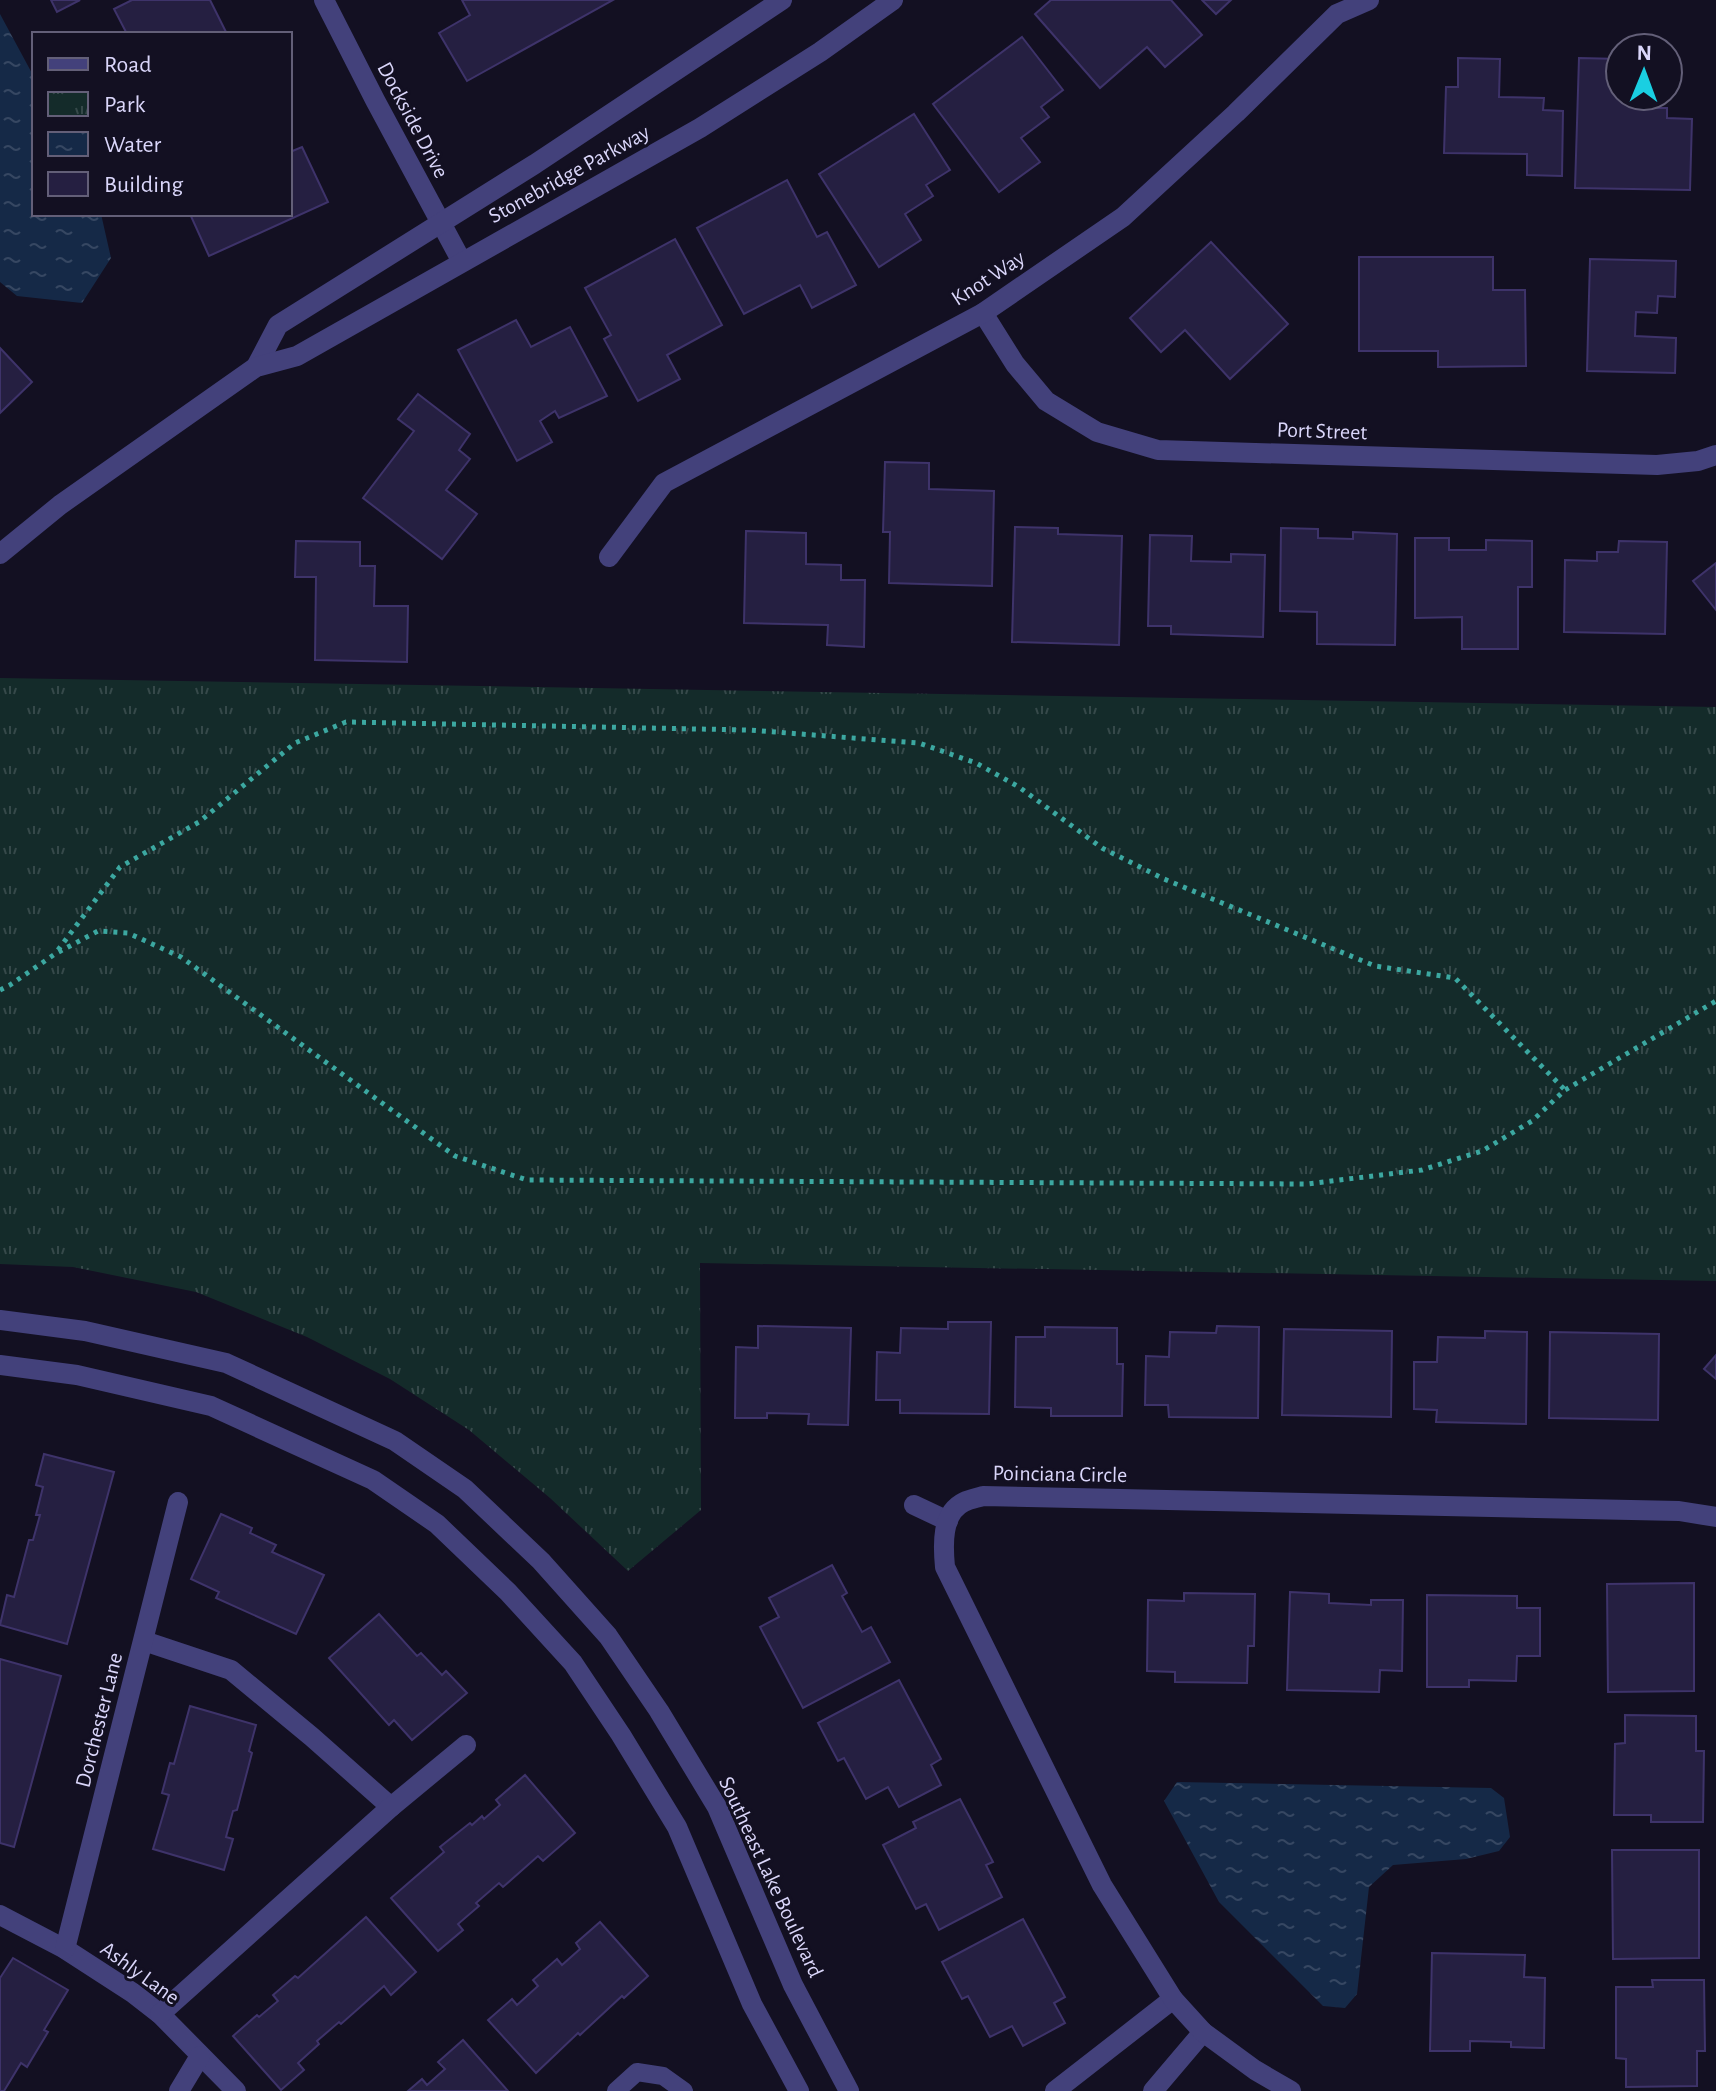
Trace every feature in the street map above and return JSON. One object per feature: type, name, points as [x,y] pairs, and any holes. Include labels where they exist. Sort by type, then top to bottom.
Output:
[{"type":"street","name":"Dockside Drive","points":[[324,0],[462,262]]},
{"type":"street","name":"Stonebridge Parkway","points":[[256,367],[278,325],[615,112],[782,0]]},
{"type":"street","name":"Stonebridge Parkway","points":[[0,554],[60,505],[256,367],[297,356],[700,128],[820,52],[893,0]]},
{"type":"street","name":"Knot Way","points":[[609,557],[664,483],[983,313],[1123,217],[1337,14],[1369,0]]},
{"type":"street","name":"Port Street","points":[[983,313],[1015,364],[1046,401],[1097,432],[1158,450],[1657,465],[1698,461],[1716,455]]},
{"type":"street","name":"Southeast Lake Boulevard","points":[[0,1320],[85,1331],[226,1363],[395,1441],[465,1489],[541,1561],[608,1636],[659,1711],[717,1807],[793,1985],[849,2091]]},
{"type":"street","points":[[0,1365],[77,1375],[211,1406],[373,1480],[437,1524],[508,1592],[573,1663],[621,1735],[677,1827],[752,2004],[799,2091]]},
{"type":"street","name":"Poinciana Circle","points":[[948,1521],[961,1503],[983,1496],[1679,1511],[1716,1517]]},
{"type":"street","name":"Dorchester Lane","points":[[65,1949],[178,1502]]},
{"type":"street","points":[[914,1505],[948,1521],[943,1543],[945,1567],[1102,1885],[1173,1999],[1203,2032],[1255,2070],[1291,2091]]},
{"type":"street","points":[[144,1641],[231,1670],[391,1807]]},
{"type":"street","points":[[160,2014],[391,1807],[466,1745]]},
{"type":"street","name":"Ashly Lane","points":[[0,1915],[65,1949],[133,1993],[160,2014],[236,2091]]},
{"type":"street","points":[[1055,2091],[1173,1999]]},
{"type":"street","points":[[1153,2091],[1203,2032]]},
{"type":"street","points":[[179,2091],[200,2056]]},
{"type":"lane","points":[[616,2091],[637,2072],[663,2076],[684,2091]]},
{"type":"path","points":[[55,954],[120,867],[199,822],[295,743],[346,722],[748,730],[919,743],[987,769],[1019,787],[1102,848],[1164,879],[1375,966],[1455,978],[1565,1090]]},
{"type":"path","points":[[0,990],[55,954],[98,931],[128,933],[181,957],[455,1156],[527,1180],[1307,1184],[1422,1170],[1482,1151],[1532,1121],[1565,1090],[1716,1001]]},
{"type":"green space","points":[[0,678],[1716,707],[1716,1281],[700,1263],[701,1510],[628,1571],[550,1498],[469,1430],[390,1379],[307,1337],[196,1292],[73,1267],[0,1264]]},
{"type":"water","points":[[0,14],[32,73],[32,216],[101,216],[111,258],[82,303],[17,296],[0,282]]},
{"type":"water","points":[[1177,1782],[1491,1788],[1504,1798],[1510,1837],[1499,1851],[1466,1859],[1393,1865],[1369,1887],[1357,1994],[1345,2008],[1323,2006],[1219,1902],[1164,1801]]},
{"type":"building","points":[[51,0],[80,0],[57,12]]},
{"type":"building","points":[[132,0],[210,0],[226,32],[126,32],[114,9]]},
{"type":"building","points":[[462,0],[613,0],[467,81],[439,33],[470,15]]},
{"type":"building","points":[[1051,0],[1171,0],[1202,35],[1165,67],[1147,47],[1100,88],[1035,14]]},
{"type":"building","points":[[1202,0],[1231,0],[1216,14]]},
{"type":"building","points":[[1022,37],[1063,90],[1041,107],[1049,117],[1021,138],[1040,162],[999,192],[933,104]]},
{"type":"building","points":[[1458,58],[1500,59],[1499,97],[1544,98],[1543,110],[1563,111],[1562,176],[1527,175],[1527,154],[1444,153],[1446,87],[1458,87]]},
{"type":"building","points":[[1579,58],[1604,59],[1604,112],[1667,112],[1667,118],[1692,119],[1690,190],[1575,188]]},
{"type":"building","points":[[914,114],[950,170],[926,185],[933,196],[905,214],[921,240],[879,267],[819,174]]},
{"type":"building","points":[[302,147],[328,202],[209,256],[191,216],[292,216],[292,151]]},
{"type":"building","points":[[787,180],[817,237],[827,232],[856,285],[812,308],[800,285],[744,314],[697,228]]},
{"type":"building","points":[[675,239],[722,325],[667,355],[680,379],[638,401],[604,339],[611,335],[585,288]]},
{"type":"building","points":[[1211,242],[1288,324],[1230,379],[1185,330],[1161,352],[1130,318]]},
{"type":"building","points":[[1359,257],[1493,257],[1493,290],[1525,290],[1526,366],[1438,367],[1438,351],[1359,351]]},
{"type":"building","points":[[1590,259],[1676,261],[1675,297],[1658,296],[1657,313],[1636,312],[1635,336],[1676,338],[1675,373],[1587,371]]},
{"type":"building","points":[[516,320],[531,347],[570,327],[607,396],[559,418],[555,411],[540,421],[552,442],[517,461],[458,350]]},
{"type":"building","points":[[0,348],[32,382],[0,413]]},
{"type":"building","points":[[418,394],[470,434],[459,450],[470,459],[446,490],[477,514],[442,559],[363,498],[414,431],[398,419]]},
{"type":"building","points":[[885,462],[929,463],[929,489],[994,491],[992,586],[889,583],[890,532],[883,532]]},
{"type":"building","points":[[1015,527],[1058,528],[1058,534],[1122,536],[1119,645],[1012,642]]},
{"type":"building","points":[[1281,528],[1318,529],[1318,538],[1353,539],[1353,532],[1397,534],[1395,645],[1317,644],[1317,612],[1280,611]]},
{"type":"building","points":[[746,531],[806,533],[806,564],[841,565],[841,580],[865,580],[864,647],[827,645],[828,625],[744,623]]},
{"type":"building","points":[[1150,535],[1192,536],[1191,561],[1231,562],[1231,554],[1265,555],[1263,637],[1171,634],[1171,626],[1148,626]]},
{"type":"building","points":[[1415,538],[1449,538],[1449,550],[1486,550],[1486,540],[1532,541],[1532,587],[1518,587],[1518,649],[1462,649],[1462,617],[1415,618]]},
{"type":"building","points":[[296,541],[360,542],[360,566],[375,566],[374,606],[408,606],[407,662],[315,660],[316,577],[295,577]]},
{"type":"building","points":[[1619,541],[1667,542],[1665,634],[1564,632],[1565,560],[1597,561],[1597,552],[1618,552]]},
{"type":"building","points":[[1716,563],[1716,610],[1693,581]]},
{"type":"building","points":[[948,1322],[991,1322],[989,1414],[900,1413],[900,1400],[876,1400],[877,1352],[900,1353],[901,1328],[948,1329]]},
{"type":"building","points":[[758,1326],[851,1328],[848,1425],[808,1424],[809,1414],[767,1413],[767,1418],[735,1418],[736,1347],[758,1348]]},
{"type":"building","points":[[1217,1326],[1259,1327],[1258,1418],[1169,1417],[1168,1405],[1145,1405],[1146,1356],[1169,1357],[1170,1332],[1216,1333]]},
{"type":"building","points":[[1045,1327],[1117,1328],[1117,1364],[1123,1364],[1122,1416],[1051,1416],[1051,1408],[1015,1407],[1016,1337],[1045,1337]]},
{"type":"building","points":[[1284,1329],[1392,1331],[1391,1417],[1282,1415]]},
{"type":"building","points":[[1485,1331],[1527,1332],[1526,1424],[1436,1422],[1437,1410],[1414,1409],[1414,1362],[1437,1362],[1438,1337],[1485,1338]]},
{"type":"building","points":[[1550,1332],[1659,1334],[1658,1420],[1549,1418]]},
{"type":"building","points":[[1716,1355],[1716,1379],[1704,1369]]},
{"type":"building","points":[[44,1454],[114,1472],[67,1644],[0,1625],[7,1595],[14,1597],[29,1540],[33,1540],[40,1515],[36,1515],[43,1487],[36,1485]]},
{"type":"building","points":[[221,1514],[252,1528],[250,1533],[276,1545],[272,1552],[324,1575],[296,1634],[216,1598],[219,1592],[191,1579]]},
{"type":"building","points":[[832,1565],[847,1593],[842,1596],[862,1632],[871,1627],[890,1662],[803,1708],[760,1627],[779,1617],[769,1598]]},
{"type":"building","points":[[1694,1583],[1694,1691],[1608,1692],[1607,1584]]},
{"type":"building","points":[[1290,1592],[1329,1594],[1329,1603],[1371,1605],[1371,1600],[1403,1600],[1402,1671],[1380,1670],[1379,1692],[1287,1690]]},
{"type":"building","points":[[1184,1593],[1255,1594],[1254,1646],[1248,1646],[1247,1683],[1175,1682],[1175,1672],[1147,1671],[1148,1600],[1184,1601]]},
{"type":"building","points":[[1427,1595],[1517,1596],[1517,1608],[1540,1608],[1540,1656],[1517,1656],[1516,1681],[1469,1680],[1469,1687],[1427,1687]]},
{"type":"building","points":[[379,1614],[417,1656],[421,1653],[442,1675],[446,1671],[467,1693],[412,1740],[394,1720],[389,1725],[329,1658]]},
{"type":"building","points":[[0,1659],[61,1676],[14,1847],[0,1843]]},
{"type":"building","points":[[899,1680],[941,1759],[931,1765],[941,1785],[899,1807],[888,1787],[866,1799],[844,1758],[838,1761],[818,1723]]},
{"type":"building","points":[[190,1706],[256,1725],[237,1810],[233,1811],[226,1837],[233,1839],[224,1870],[153,1849],[169,1795],[162,1793],[170,1763],[174,1764]]},
{"type":"building","points":[[1625,1715],[1696,1716],[1696,1751],[1704,1751],[1703,1822],[1651,1822],[1651,1815],[1614,1815],[1615,1744],[1625,1743]]},
{"type":"building","points":[[525,1775],[575,1833],[543,1861],[538,1856],[503,1887],[499,1883],[458,1924],[463,1930],[438,1951],[391,1898],[444,1852],[440,1847],[470,1823],[472,1825],[482,1816],[484,1819],[500,1805],[496,1800]]},
{"type":"building","points":[[960,1799],[993,1862],[986,1865],[1002,1897],[939,1930],[926,1904],[916,1909],[883,1845],[916,1828],[913,1822]]},
{"type":"building","points":[[1612,1850],[1699,1850],[1699,1958],[1613,1959]]},
{"type":"building","points":[[366,1917],[416,1972],[391,1995],[384,1986],[317,2041],[319,2044],[298,2063],[304,2070],[281,2090],[233,2036],[278,2001],[273,1995],[295,1976],[298,1978]]},
{"type":"building","points":[[1023,1919],[1065,1997],[1054,2003],[1065,2023],[1023,2046],[1012,2026],[990,2037],[968,1996],[962,1999],[942,1962]]},
{"type":"building","points":[[600,1922],[648,1976],[580,2035],[578,2033],[536,2073],[488,2020],[512,1999],[517,2005],[538,1986],[533,1980],[557,1959],[562,1965],[580,1949],[576,1943]]},
{"type":"building","points":[[1432,1953],[1525,1955],[1524,1977],[1545,1978],[1544,2048],[1511,2047],[1511,2042],[1470,2041],[1470,2051],[1430,2051]]},
{"type":"building","points":[[13,1958],[68,1990],[27,2067],[21,2063],[4,2091],[0,2091],[0,1978]]},
{"type":"building","points":[[1652,1980],[1704,1980],[1705,2051],[1697,2051],[1697,2086],[1626,2087],[1626,2059],[1616,2058],[1616,1987],[1653,1987]]},
{"type":"building","points":[[463,2040],[508,2091],[408,2091],[422,2079],[427,2085],[445,2069],[438,2062]]}]
